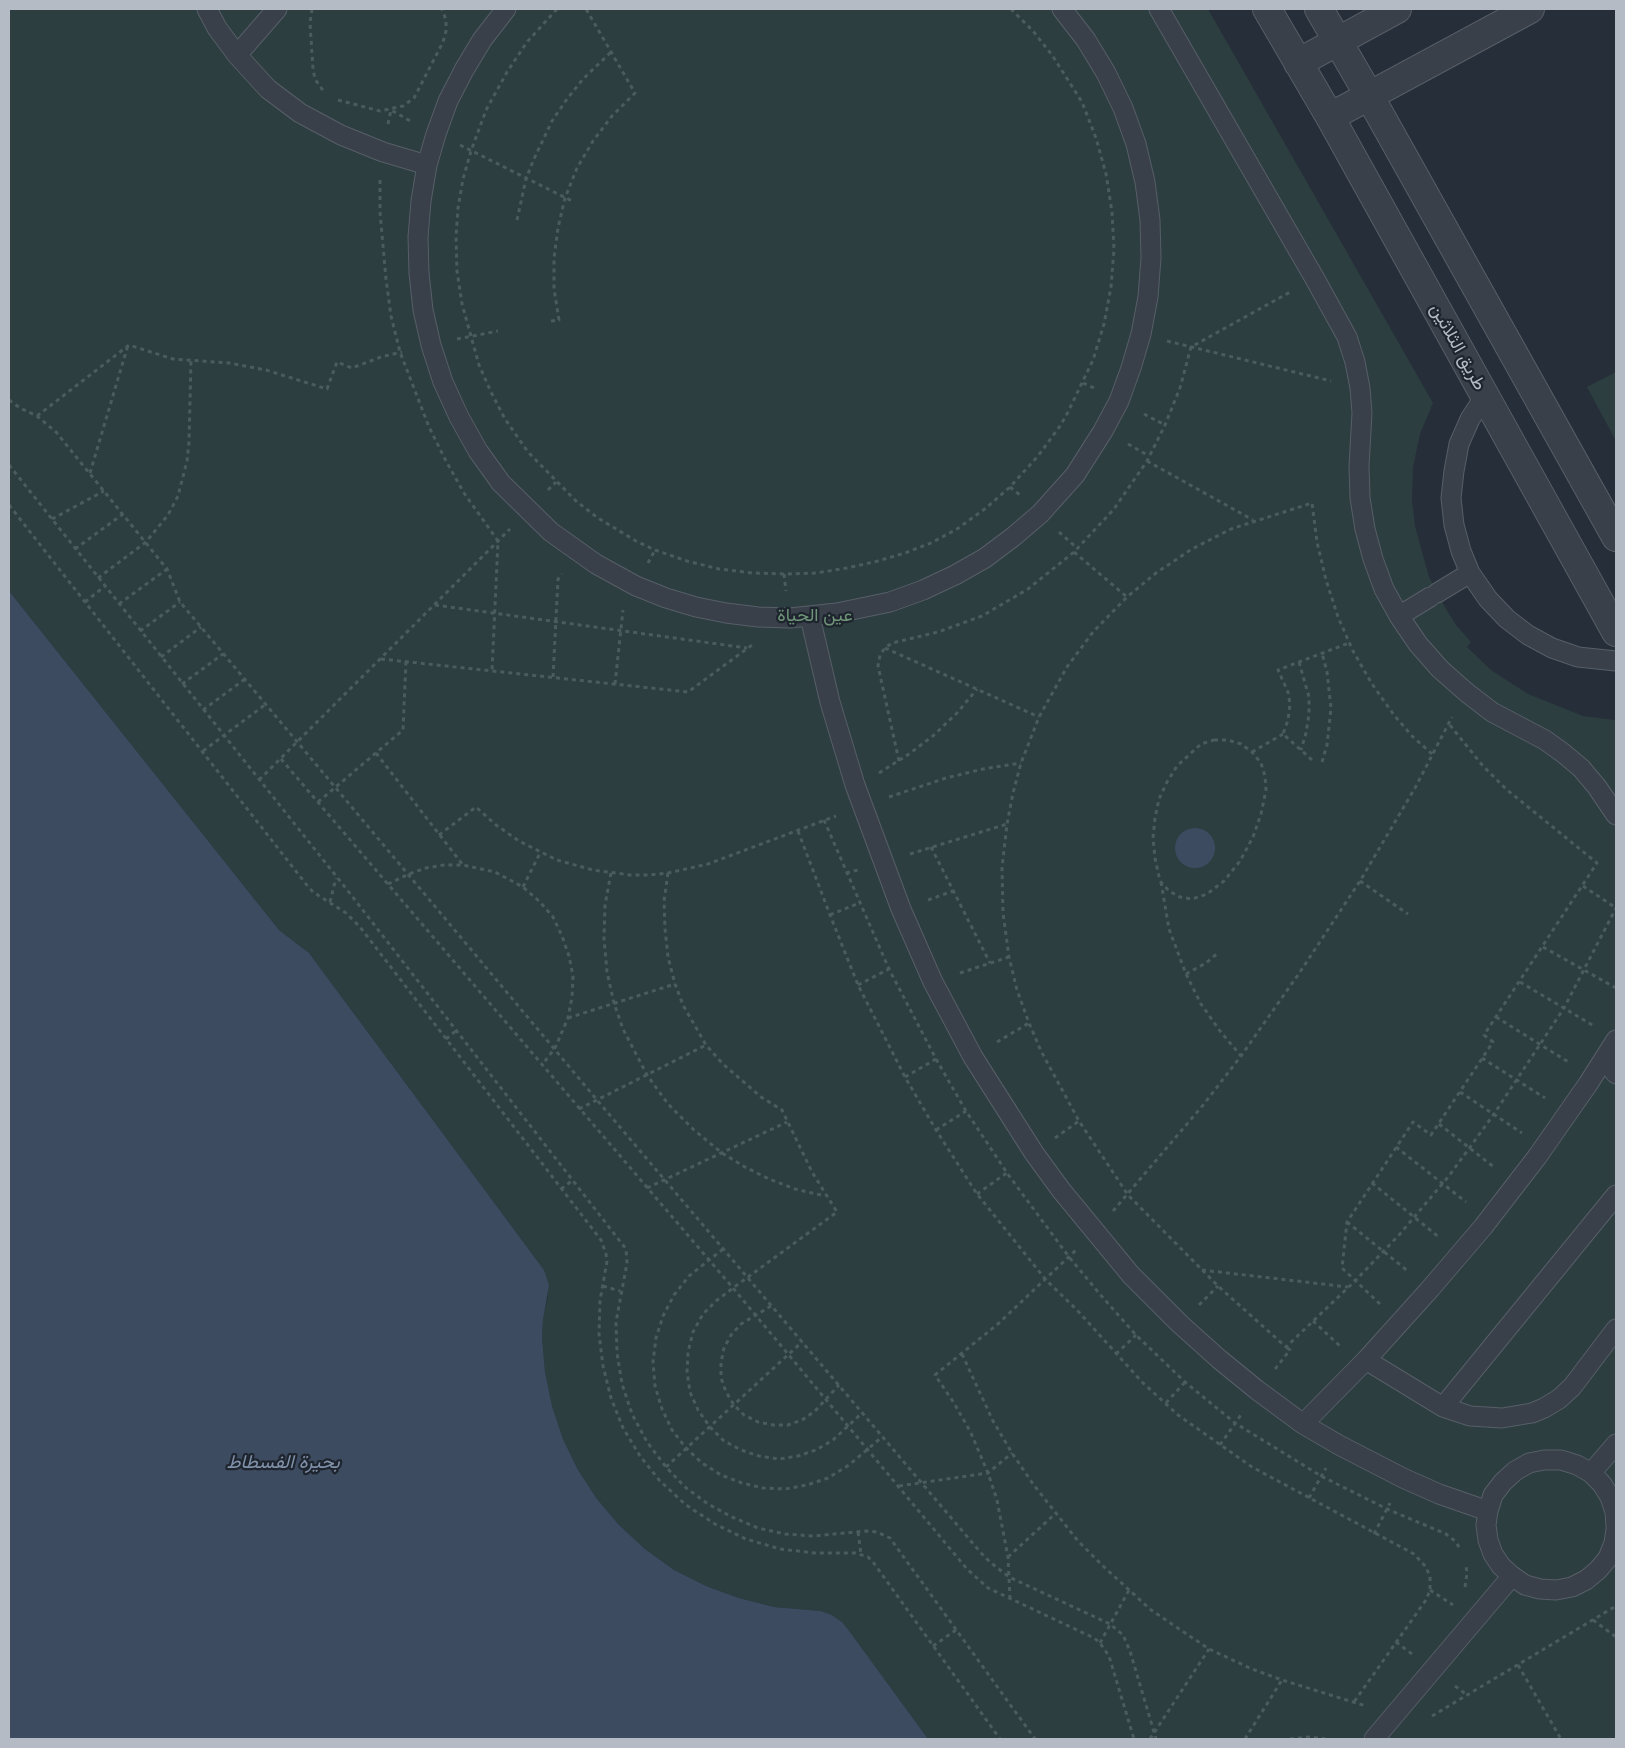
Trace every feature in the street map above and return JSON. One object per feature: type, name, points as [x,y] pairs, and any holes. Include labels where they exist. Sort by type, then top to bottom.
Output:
[{"type":"street","name":"طريق الثلاثين","points":[[1267,9],[1330,117],[1616,632]]},
{"type":"street","points":[[1319,9],[1370,96],[1616,537]]},
{"type":"street","points":[[1298,63],[1397,9]]},
{"type":"street","points":[[1330,117],[1530,9]]},
{"type":"lane","points":[[206,9],[237,55],[268,89],[300,113],[349,138],[383,152],[427,165]]},
{"type":"lane","points":[[237,55],[277,9]]},
{"type":"lane","points":[[503,10],[482,40],[448,101],[427,165],[420,201],[418,237],[419,274],[423,310],[442,382],[478,451],[501,482],[527,510],[576,552],[615,576],[666,598],[726,613],[790,618],[864,609],[890,602],[923,590],[985,558],[1040,514],[1058,495],[1090,453],[1119,401],[1141,334],[1148,297],[1151,258],[1150,220],[1145,182],[1136,144],[1123,108],[1106,73],[1086,40],[1062,9]]},
{"type":"lane","points":[[1160,9],[1347,338],[1355,362],[1360,388],[1362,413],[1359,466],[1360,498],[1365,529],[1384,589],[1399,616],[1418,644],[1440,669],[1492,712],[1545,740],[1563,753],[1581,768],[1598,787],[1616,815]]},
{"type":"lane","points":[[1485,396],[1470,419],[1460,444],[1454,470],[1451,498],[1454,525],[1461,552],[1470,573],[1488,599],[1507,619],[1528,635],[1552,648],[1578,657],[1616,661]]},
{"type":"lane","points":[[1399,616],[1470,573]]},
{"type":"lane","points":[[810,617],[830,702],[855,785],[901,909],[933,982],[973,1056],[1034,1153],[1094,1232],[1131,1275],[1180,1324],[1257,1390],[1303,1424],[1339,1445],[1403,1478],[1440,1494],[1488,1511]]},
{"type":"lane","points":[[1303,1424],[1364,1363],[1489,1219],[1544,1147],[1593,1077],[1604,1059],[1609,1035]]},
{"type":"lane","points":[[1604,1059],[1616,1074]]},
{"type":"lane","points":[[1443,1407],[1616,1195]]},
{"type":"lane","points":[[1364,1363],[1443,1407],[1470,1416],[1502,1418],[1532,1413],[1559,1399],[1572,1387],[1616,1329]]},
{"type":"lane","points":[[1591,1473],[1616,1444]]},
{"type":"lane","points":[[1544,1460],[1561,1460],[1591,1473],[1602,1484],[1610,1497],[1615,1512],[1616,1527],[1612,1561],[1586,1580],[1572,1587],[1556,1590],[1540,1589],[1525,1585],[1501,1566],[1493,1554],[1488,1540],[1486,1525],[1493,1495],[1502,1482],[1515,1471],[1529,1463],[1544,1460]]},
{"type":"lane","points":[[1374,1739],[1512,1576]]},
{"type":"path","points":[[312,9],[310,23],[313,69],[315,79],[320,88],[330,97],[380,112],[403,106],[414,98],[443,42],[446,20],[442,9]]},
{"type":"path","points":[[557,9],[526,42],[506,72],[486,110],[463,179],[456,237],[457,271],[470,337],[483,374],[505,419],[528,452],[576,501],[598,518],[636,541],[687,561],[719,569],[784,574],[816,573],[847,568],[905,553],[932,543],[957,529],[986,508],[1010,487],[1038,456],[1060,426],[1086,375],[1104,324],[1111,287],[1114,249],[1112,212],[1106,174],[1096,138],[1082,102],[1068,78],[1033,31],[1011,9]]},
{"type":"path","points":[[551,321],[559,320],[554,290],[554,258],[565,198],[577,168],[593,141],[612,116],[635,93],[586,9]]},
{"type":"path","points":[[517,220],[526,179],[540,143],[557,113],[583,79],[611,52]]},
{"type":"path","points":[[391,110],[404,119],[572,201]]},
{"type":"path","points":[[1104,324],[1360,388]]},
{"type":"path","points":[[128,345],[161,356],[248,366],[327,389],[337,362],[352,368],[381,357],[498,331]]},
{"type":"path","points":[[37,416],[128,345]]},
{"type":"path","points":[[90,474],[128,345]]},
{"type":"path","points":[[98,578],[146,542],[168,514],[178,496],[184,476],[189,442],[191,360]]},
{"type":"path","points":[[9,400],[37,416],[56,432],[167,569],[180,602],[597,1100],[981,1553],[1009,1577],[1117,1628],[1128,1642],[1156,1739]]},
{"type":"path","points":[[1147,461],[1254,520]]},
{"type":"path","points":[[9,466],[457,1030],[626,1249],[627,1263],[620,1290],[616,1330],[617,1353],[622,1384],[632,1414],[647,1442],[666,1467],[685,1487],[708,1504],[758,1528],[785,1534],[813,1536],[877,1532],[890,1538],[1035,1739]]},
{"type":"path","points":[[259,780],[556,482]]},
{"type":"path","points":[[52,519],[104,490]]},
{"type":"path","points":[[1432,754],[1412,736],[1382,700],[1349,643],[1326,580],[1317,542],[1312,503],[1230,529],[1192,549],[1156,573],[1127,597],[1093,632],[1067,667],[1039,718],[1021,763],[1007,824],[1002,868],[1003,913],[1009,957],[1028,1023],[1079,1121],[1128,1195],[1202,1270],[1286,1347],[1355,1281],[1442,1183],[1494,1114],[1564,1008],[1616,908],[1583,886]]},
{"type":"path","points":[[9,505],[306,884],[313,892],[346,913],[360,927],[601,1240],[607,1261],[600,1301],[599,1334],[603,1366],[611,1398],[623,1428],[640,1456],[660,1481],[686,1505],[715,1524],[746,1539],[780,1549],[815,1553],[861,1554],[873,1562],[1000,1739]]},
{"type":"path","points":[[75,549],[123,514]]},
{"type":"path","points":[[553,677],[558,579],[598,518]]},
{"type":"path","points":[[1074,552],[1127,597]]},
{"type":"path","points":[[119,604],[167,569]]},
{"type":"path","points":[[381,659],[688,692],[790,618],[784,574]]},
{"type":"path","points":[[85,602],[105,586]]},
{"type":"path","points":[[140,631],[180,602]]},
{"type":"path","points":[[435,605],[748,648]]},
{"type":"path","points":[[161,656],[201,627]]},
{"type":"path","points":[[1252,752],[1283,734],[1288,720],[1290,704],[1288,692],[1278,670],[1349,643]]},
{"type":"path","points":[[885,648],[1039,718]]},
{"type":"path","points":[[1322,653],[1327,672],[1331,708],[1327,744],[1322,762]]},
{"type":"path","points":[[182,684],[223,654]]},
{"type":"path","points":[[318,802],[403,730],[406,661]]},
{"type":"path","points":[[1299,662],[1309,696],[1309,714],[1301,750]]},
{"type":"path","points":[[203,710],[245,679]]},
{"type":"path","points":[[855,785],[883,771],[909,754],[957,713],[977,689]]},
{"type":"path","points":[[1010,1599],[1008,1557],[997,1500],[988,1473],[971,1433],[935,1375],[962,1354],[1046,1280],[1094,1232],[1128,1195],[1204,1104],[1241,1056],[1300,972],[1360,881],[1415,788],[1466,692]]},
{"type":"path","points":[[203,751],[266,704]]},
{"type":"path","points":[[1400,1322],[1342,1268],[1347,1222],[1413,1122],[1432,1135],[1493,1042],[1484,1036],[1597,863],[1506,789],[1477,759],[1449,724]]},
{"type":"path","points":[[1283,734],[1312,760]]},
{"type":"path","points":[[1160,881],[1169,891],[1180,897],[1192,899],[1207,894],[1224,881],[1240,860],[1253,837],[1261,814],[1266,790],[1265,776],[1261,763],[1252,752],[1241,744],[1228,740],[1214,740],[1201,744],[1177,766],[1167,782],[1160,799],[1155,818],[1153,838],[1154,858],[1170,929],[1186,974],[1201,1004],[1241,1056]]},
{"type":"path","points":[[376,752],[463,865]]},
{"type":"path","points":[[281,759],[733,1288],[974,1576],[988,1588],[1094,1638],[1100,1643],[1109,1656],[1134,1739]]},
{"type":"path","points":[[440,835],[476,807],[504,830],[540,852],[575,865],[611,873],[649,875],[668,873],[708,864],[862,806],[946,778],[983,769],[1021,763]]},
{"type":"path","points":[[846,873],[1007,824]]},
{"type":"path","points":[[798,830],[858,985],[905,1077],[977,1194],[1046,1280],[1077,1310],[1142,1382],[1178,1415],[1252,1467],[1414,1554],[1426,1567],[1430,1577],[1430,1590],[1426,1600],[1354,1702]]},
{"type":"path","points":[[930,847],[990,964]]},
{"type":"path","points":[[523,887],[540,852]]},
{"type":"path","points":[[388,884],[426,868],[444,865],[463,865],[495,872],[523,887],[553,917],[570,956],[572,997],[568,1018],[555,1048],[542,1065]]},
{"type":"path","points":[[611,873],[605,906],[604,938],[607,972],[614,1003],[623,1029],[647,1075],[675,1111],[694,1130],[722,1153],[769,1179],[795,1189],[826,1196]]},
{"type":"path","points":[[668,873],[664,901],[668,957],[683,1005],[706,1045],[723,1064],[741,1082],[782,1110],[812,1172],[837,1212],[733,1288],[703,1314],[694,1332],[688,1352],[687,1372],[690,1392],[698,1410],[710,1427],[724,1441],[741,1450],[759,1456],[779,1458],[798,1456],[816,1450],[834,1440],[862,1413]]},
{"type":"path","points":[[330,902],[336,877]]},
{"type":"path","points":[[1360,881],[1408,914]]},
{"type":"path","points":[[830,915],[859,903]]},
{"type":"path","points":[[1543,947],[1616,988]]},
{"type":"path","points":[[1186,974],[1206,963],[1219,952]]},
{"type":"path","points":[[858,985],[889,970]]},
{"type":"path","points":[[1520,982],[1609,1035]]},
{"type":"path","points":[[568,1018],[675,984]]},
{"type":"path","points":[[1496,1017],[1593,1077]]},
{"type":"path","points":[[446,1039],[457,1030]]},
{"type":"path","points":[[579,1109],[706,1045]]},
{"type":"path","points":[[1482,1058],[1567,1113]]},
{"type":"path","points":[[905,1077],[936,1059]]},
{"type":"path","points":[[1460,1092],[1544,1147]]},
{"type":"path","points":[[936,1130],[966,1111]]},
{"type":"path","points":[[647,1188],[787,1122]]},
{"type":"path","points":[[1439,1124],[1516,1184]]},
{"type":"path","points":[[1396,1147],[1489,1219]]},
{"type":"path","points":[[561,1189],[573,1180]]},
{"type":"path","points":[[1372,1183],[1460,1254]]},
{"type":"path","points":[[1347,1222],[1430,1289]]},
{"type":"path","points":[[724,1249],[689,1276],[674,1295],[663,1316],[656,1338],[655,1386],[672,1430],[686,1448],[702,1463],[721,1475],[763,1488],[785,1489],[807,1485],[828,1478],[848,1465],[882,1437]]},
{"type":"path","points":[[1202,1270],[1348,1287]]},
{"type":"path","points":[[603,1286],[620,1290]]},
{"type":"path","points":[[771,1306],[741,1324],[731,1335],[724,1348],[721,1378],[726,1392],[734,1405],[744,1415],[758,1422],[788,1425],[802,1420],[815,1411],[839,1385]]},
{"type":"path","points":[[1313,1321],[1364,1363]]},
{"type":"path","points":[[1116,1354],[1136,1335]]},
{"type":"path","points":[[666,1467],[802,1342]]},
{"type":"path","points":[[962,1354],[981,1396],[1012,1453],[1055,1514],[1102,1566],[1151,1610],[1209,1649],[1252,1669],[1420,1723],[1616,1606]]},
{"type":"path","points":[[1166,1404],[1185,1382]]},
{"type":"path","points":[[1309,1498],[1339,1445]]},
{"type":"path","points":[[898,1486],[988,1473],[1012,1453]]},
{"type":"path","points":[[1374,1534],[1403,1478]]},
{"type":"path","points":[[1008,1557],[1055,1514]]},
{"type":"path","points":[[858,1532],[861,1554]]},
{"type":"path","points":[[1100,1643],[1129,1590]]},
{"type":"path","points":[[1593,1620],[1616,1637]]},
{"type":"path","points":[[933,1646],[956,1630]]},
{"type":"path","points":[[1150,1739],[1209,1649]]},
{"type":"path","points":[[1518,1665],[1561,1739]]},
{"type":"path","points":[[1245,1739],[1282,1680]]},
{"type":"path","points":[[1290,1739],[1308,1737],[1326,1739]]},
{"type":"green space","name":"عين الحياة","points":[[9,9],[1208,9],[1433,403],[1420,434],[1413,467],[1412,500],[1415,526],[1429,577],[1456,625],[1471,642],[1467,647],[1491,670],[1528,694],[1583,716],[1615,720],[1616,722],[1616,1739],[928,1739],[850,1632],[842,1622],[832,1615],[821,1611],[774,1607],[739,1598],[706,1586],[674,1570],[645,1549],[619,1525],[597,1499],[578,1470],[563,1439],[552,1406],[545,1372],[542,1338],[548,1295],[544,1270],[309,953],[279,930],[9,591]]},
{"type":"green space","points":[[1616,372],[1616,441],[1587,387]]},
{"type":"water","name":"بحيرة الفسطاط","points":[[9,591],[279,930],[309,953],[544,1270],[549,1285],[542,1338],[545,1372],[552,1406],[563,1439],[578,1470],[597,1499],[619,1525],[645,1549],[674,1570],[706,1586],[739,1598],[774,1607],[821,1611],[832,1615],[842,1622],[928,1739],[9,1739]]},
{"type":"water","points":[[1199,828],[1206,831],[1212,837],[1215,848],[1214,856],[1206,865],[1199,868],[1191,868],[1184,865],[1176,856],[1175,844],[1178,837],[1187,829]]}]
